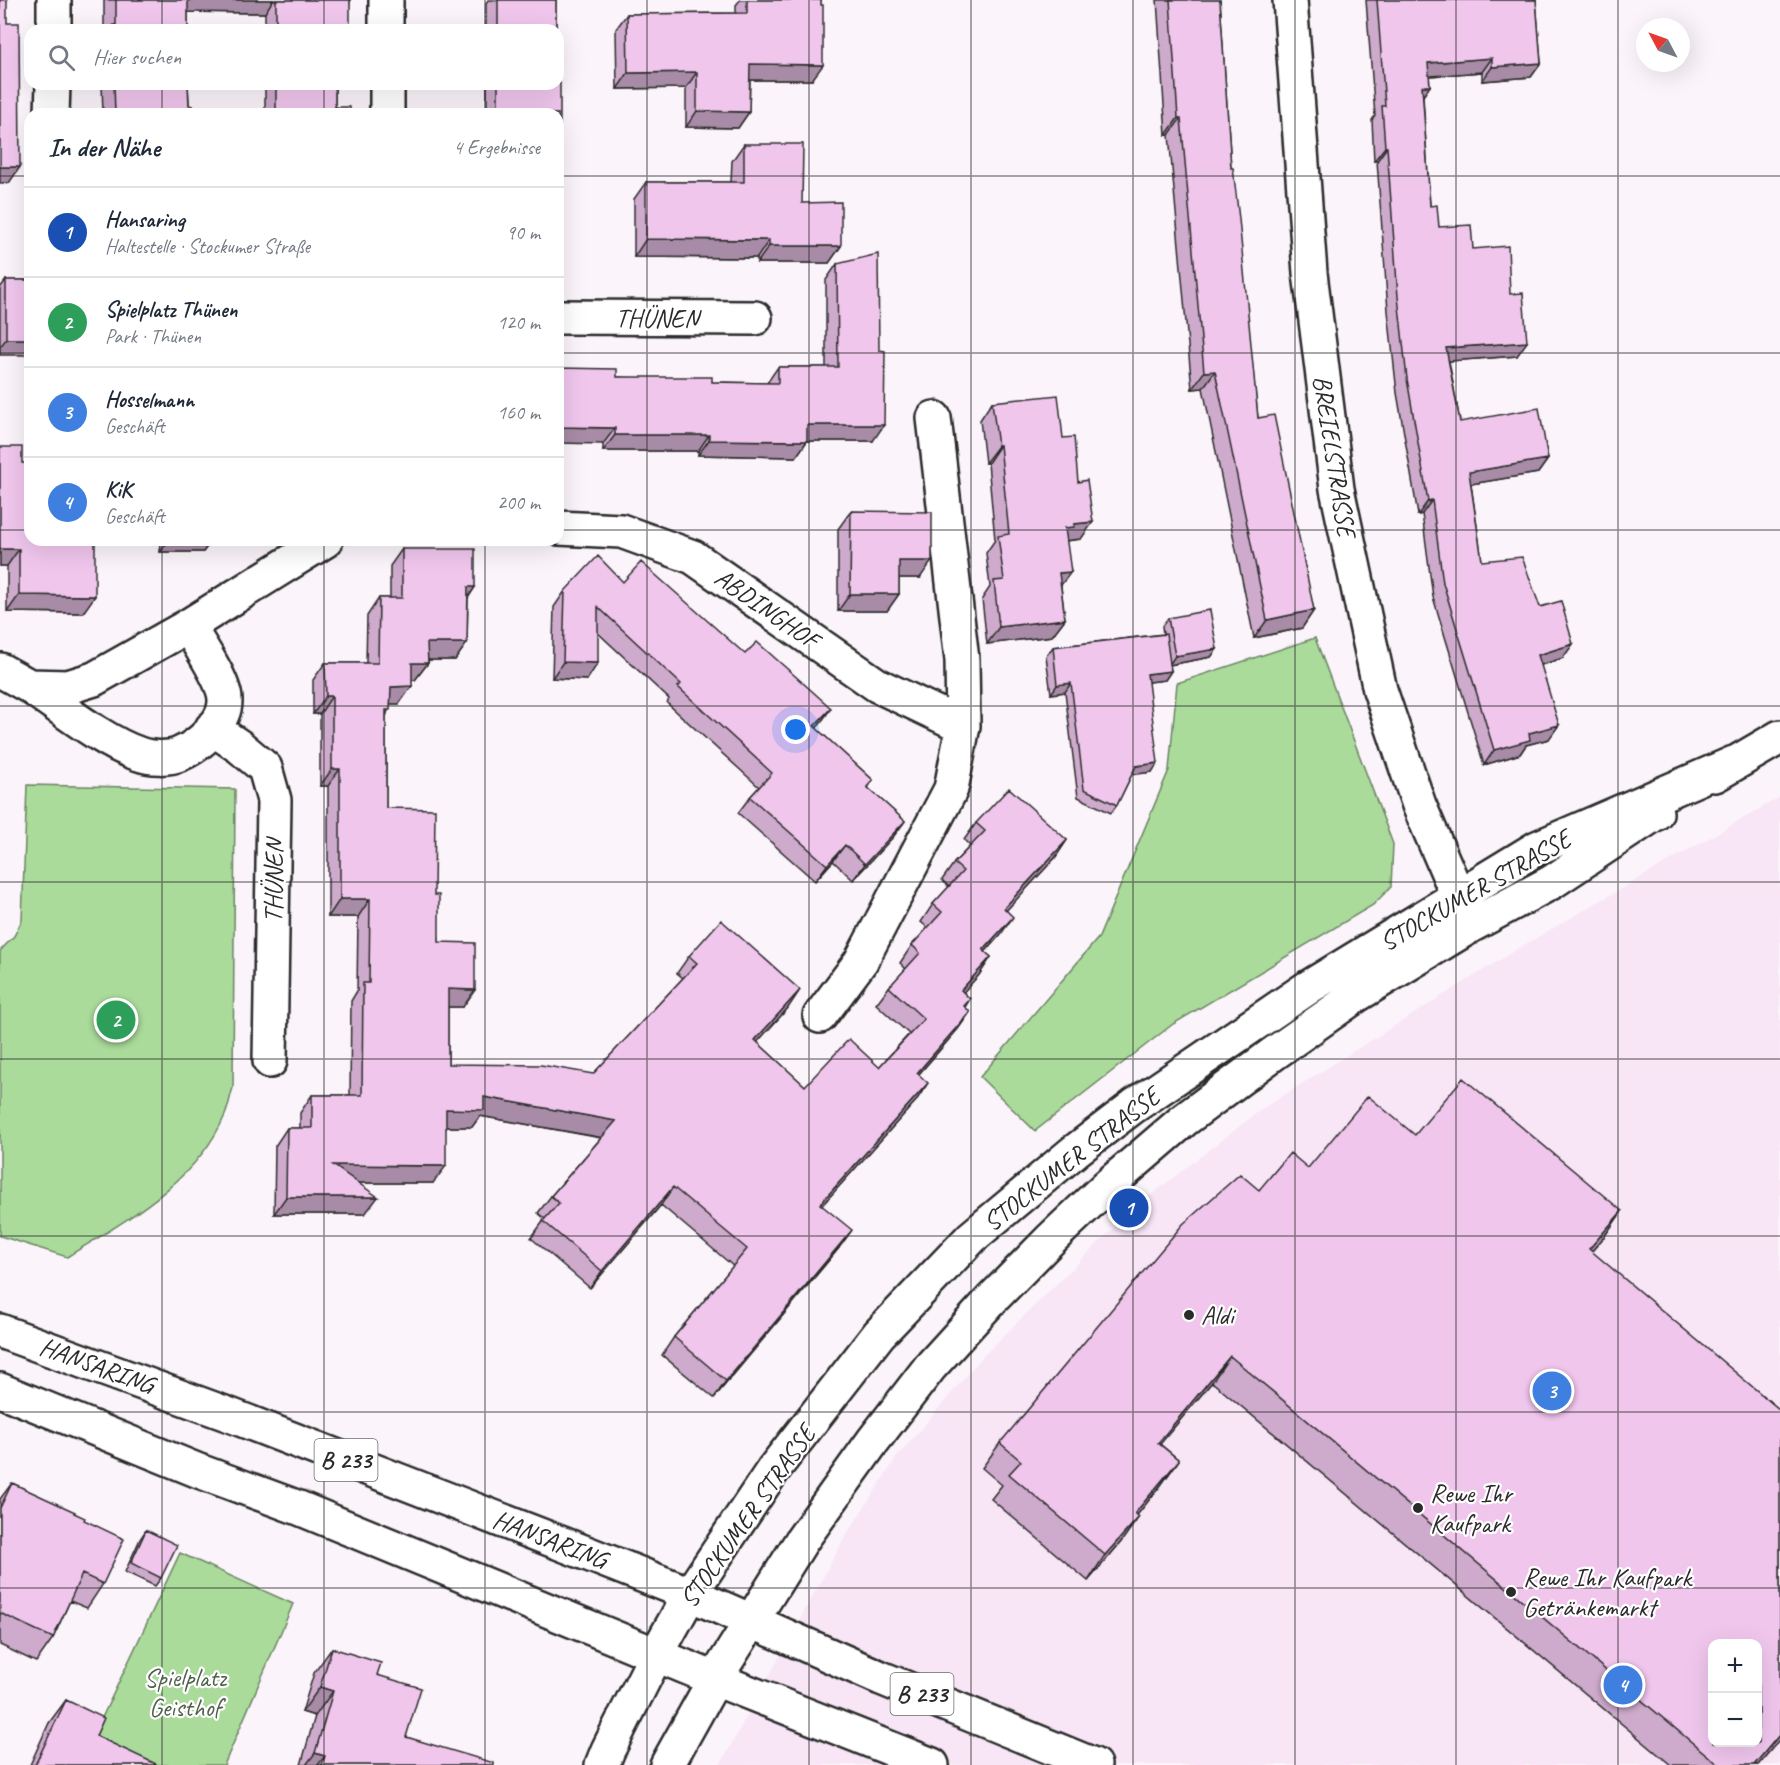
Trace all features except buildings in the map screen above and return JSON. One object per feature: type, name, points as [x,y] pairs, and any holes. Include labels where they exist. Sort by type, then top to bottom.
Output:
[{"type":"main road","points":[[54,0],[54,24]]},
{"type":"main road","points":[[386,0],[386,24]]},
{"type":"main road","name":"BREIELSTRASSE","points":[[1290,0],[1310,273],[1336,489],[1380,690],[1419,805],[1458,896]]},
{"type":"main road","points":[[52,108],[53,90]]},
{"type":"main road","points":[[387,90],[387,108]]},
{"type":"main road","name":"THÜNEN","points":[[564,317],[755,318]]},
{"type":"main road","points":[[820,1016],[861,961],[951,789],[963,726],[962,660],[934,418]]},
{"type":"main road","name":"ABDINGHOF","points":[[564,528],[621,531],[693,557],[877,686],[963,726]]},
{"type":"main road","points":[[29,686],[68,687],[94,679],[188,626],[316,546]]},
{"type":"main road","points":[[0,670],[29,686],[112,741],[140,755],[161,757],[179,755],[200,742],[212,728],[224,711],[226,698],[213,669],[188,626]]},
{"type":"main road","name":"THÜNEN","points":[[212,728],[265,768],[274,800],[270,1061]]},
{"type":"main road","name":"STOCKUMER STRASSE","points":[[667,1765],[715,1679],[802,1540],[930,1367],[1000,1290],[1106,1186],[1184,1120],[1357,995],[1472,925],[1552,882],[1734,763],[1780,737]]},
{"type":"main road","name":"STOCKUMER STRASSE","points":[[602,1765],[656,1655],[690,1594],[773,1470],[879,1334],[972,1237],[1075,1151],[1134,1106],[1309,987],[1537,848],[1734,763]]},
{"type":"main road","name":"HANSARING","points":[[0,1331],[230,1414],[690,1594],[891,1682],[1094,1765]]},
{"type":"main road","name":"B 233","points":[[0,1390],[199,1471],[310,1512],[715,1679],[932,1765]]},
{"type":"shaded area","points":[[1780,797],[1780,1765],[720,1765],[845,1537],[897,1457],[982,1357],[1134,1208],[1263,1108],[1517,949]]},
{"type":"green space","points":[[1315,638],[1393,844],[1391,887],[1373,905],[1173,1024],[1035,1131],[980,1077],[1099,937],[1169,770],[1177,683]]},
{"type":"green space","points":[[27,785],[235,789],[233,1088],[226,1112],[213,1139],[178,1180],[113,1229],[67,1257],[0,1236],[0,951],[14,936],[22,920]]},
{"type":"green space","name":"Spielplatz Geisthof","points":[[180,1553],[293,1604],[224,1765],[136,1765],[91,1741]]},
{"type":"place","name":"Spielplatz Thünen","points":[[116,1020]]},
{"type":"place","name":"Hansaring","points":[[1129,1208]]},
{"type":"place","name":"Aldi","points":[[1189,1315]]},
{"type":"place","name":"Hosselmann","points":[[1552,1391]]},
{"type":"place","name":"Rewe Ihr Kaufpark","points":[[1418,1508]]},
{"type":"place","name":"Rewe Ihr Kaufpark Getränkemarkt","points":[[1511,1592]]},
{"type":"place","name":"KiK","points":[[1623,1685]]}]
